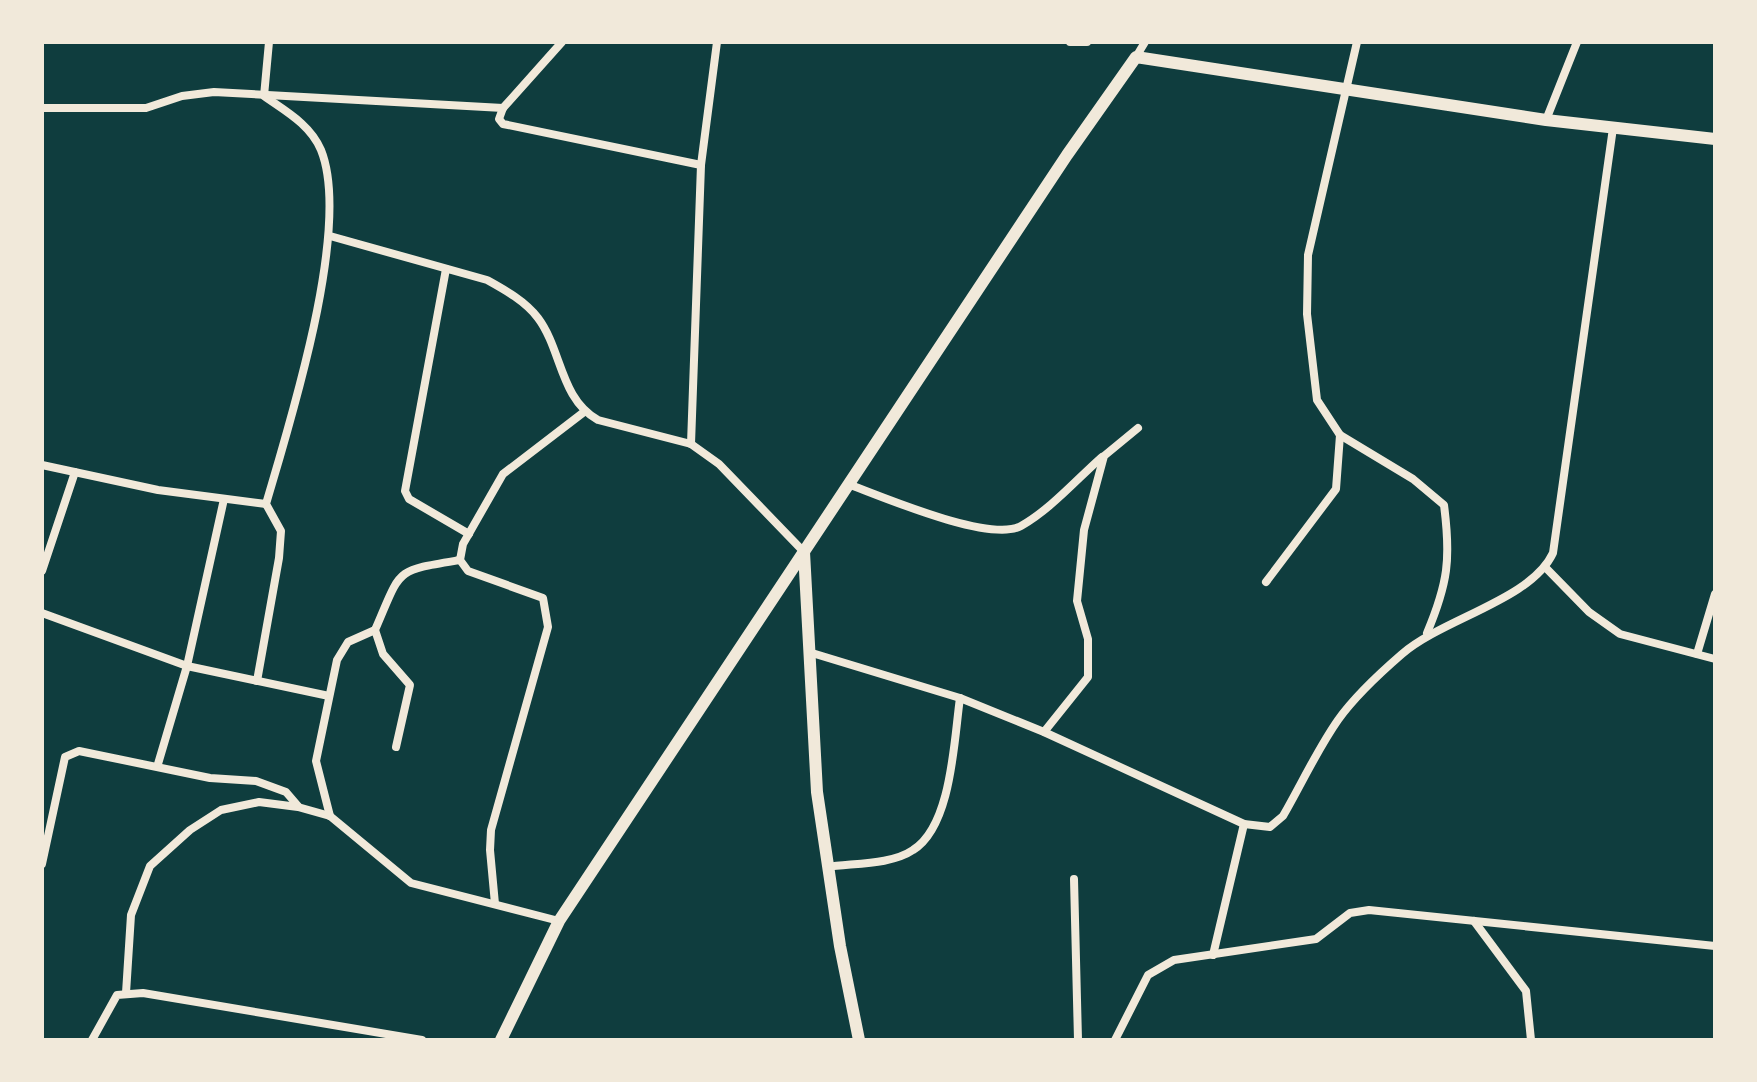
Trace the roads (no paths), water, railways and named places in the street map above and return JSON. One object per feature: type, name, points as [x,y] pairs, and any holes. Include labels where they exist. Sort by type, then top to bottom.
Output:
[{"type":"street","points":[[264,96],[269,42]]},
{"type":"street","points":[[562,42],[503,108],[499,119],[503,124],[701,165]]},
{"type":"street","points":[[691,444],[701,165],[717,42]]},
{"type":"street","points":[[1070,42],[1087,42]]},
{"type":"street","points":[[501,1040],[559,921],[1145,42]]},
{"type":"street","points":[[1357,42],[1308,255],[1307,314],[1317,400],[1340,435],[1413,479],[1444,505],[1449,542],[1445,590],[1426,634]]},
{"type":"street","points":[[1546,120],[1577,42]]},
{"type":"street","points":[[1136,57],[1546,120],[1715,139]]},
{"type":"street","points":[[42,108],[146,108],[182,96],[214,92],[503,108]]},
{"type":"street","points":[[257,681],[281,531],[266,504],[293,410],[330,236],[329,194],[321,150],[304,124],[264,96]]},
{"type":"street","points":[[812,653],[960,698],[1044,732],[1244,824],[1270,827],[1283,816],[1338,720],[1400,655],[1426,634],[1527,583],[1546,568],[1553,553],[1613,128]]},
{"type":"street","points":[[330,236],[487,280],[510,292],[538,319],[573,396],[584,412],[598,420],[691,444],[719,464],[804,552],[812,653],[817,792],[826,867],[859,1040]]},
{"type":"street","points":[[446,269],[405,491],[409,499],[469,534]]},
{"type":"street","points":[[460,560],[469,534],[503,474],[584,412]]},
{"type":"street","points":[[848,484],[921,512],[995,531],[1019,527],[1138,428]]},
{"type":"street","points":[[1266,582],[1336,489],[1340,435]]},
{"type":"street","points":[[1044,732],[1088,677],[1088,639],[1077,601],[1084,530],[1104,456]]},
{"type":"street","points":[[42,465],[158,490],[266,504]]},
{"type":"street","points":[[42,571],[75,472]]},
{"type":"street","points":[[158,764],[187,666],[224,499]]},
{"type":"street","points":[[396,747],[410,685],[383,654],[375,630],[399,575],[413,568],[460,560]]},
{"type":"street","points":[[460,560],[468,571],[543,598],[548,616],[548,627],[491,830],[495,904]]},
{"type":"street","points":[[1546,568],[1589,612],[1620,634],[1715,659]]},
{"type":"street","points":[[1697,654],[1715,594]]},
{"type":"street","points":[[42,613],[187,666],[329,696]]},
{"type":"street","points":[[330,816],[316,761],[337,660],[348,642],[375,630]]},
{"type":"street","points":[[826,867],[896,857],[914,850],[924,838],[937,820],[948,783],[960,698]]},
{"type":"street","points":[[42,864],[65,757],[79,751],[158,764],[210,778],[271,785],[286,792],[298,807]]},
{"type":"street","points":[[126,993],[131,915],[150,866],[190,830],[221,810],[259,802],[298,807],[330,816],[411,883],[559,921]]},
{"type":"street","points":[[1213,955],[1244,824]]},
{"type":"street","points":[[1074,879],[1078,1040]]},
{"type":"street","points":[[1115,1040],[1148,975],[1174,960],[1316,939],[1350,913],[1369,910],[1715,946]]},
{"type":"street","points":[[1474,921],[1526,991],[1531,1040]]},
{"type":"street","points":[[92,1040],[117,995],[126,993],[143,993],[422,1040]]}]
